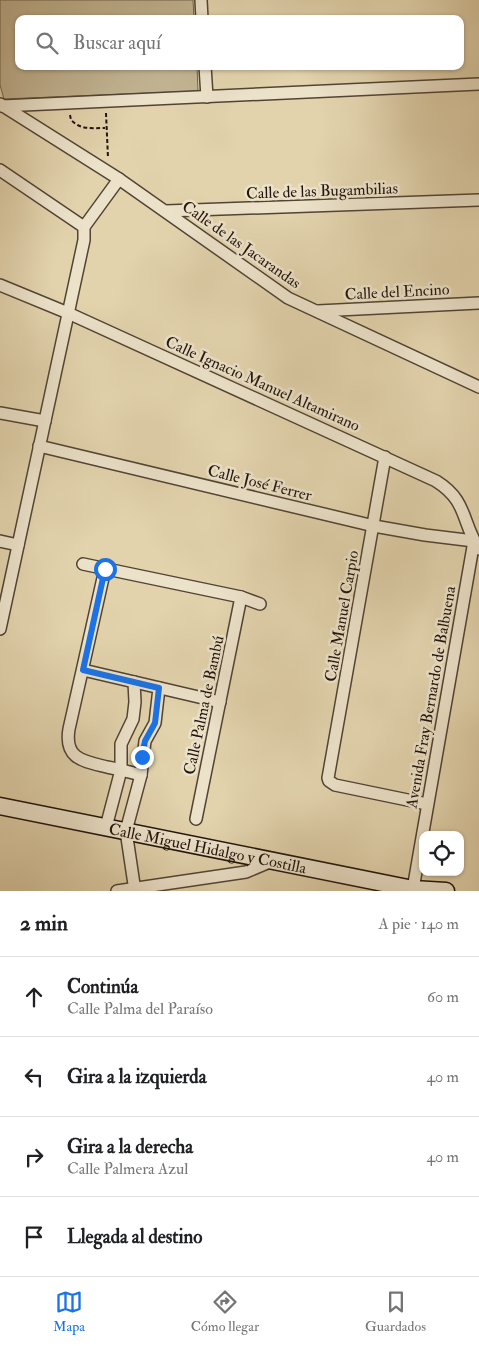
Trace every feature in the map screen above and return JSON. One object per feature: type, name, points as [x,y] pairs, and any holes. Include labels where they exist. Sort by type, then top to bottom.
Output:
[{"type":"street","points":[[201,0],[202,15]]},
{"type":"street","points":[[205,70],[207,97]]},
{"type":"street","points":[[1,105],[479,84]]},
{"type":"street","name":"Calle de las Jacarandas","points":[[1,105],[119,179],[288,298],[479,387]]},
{"type":"street","points":[[0,170],[84,226]]},
{"type":"street","points":[[0,629],[84,240],[84,226],[119,179]]},
{"type":"street","name":"Calle de las Bugambilias","points":[[166,211],[479,200]]},
{"type":"street","name":"Calle Ignacio Manuel Altamirano","points":[[0,285],[68,312],[436,481],[450,490],[460,505],[477,542]]},
{"type":"street","name":"Calle del Encino","points":[[316,311],[479,303]]},
{"type":"street","points":[[0,412],[45,421]]},
{"type":"street","name":"Calle José Ferrer","points":[[39,446],[374,526],[477,542]]},
{"type":"street","name":"Calle Manuel Carpio","points":[[385,457],[328,778],[335,785],[427,804]]},
{"type":"street","points":[[0,541],[18,545]]},
{"type":"street","name":"Avenida Fray Bernardo de Balbuena","points":[[413,889],[427,804],[477,542]]},
{"type":"street","points":[[83,564],[241,597],[260,604]]},
{"type":"street","points":[[105,569],[69,729],[69,748],[76,758],[84,762],[141,775]]},
{"type":"street","name":"Calle Palma de Bambú","points":[[196,819],[241,597]]},
{"type":"street","points":[[83,670],[220,702]]},
{"type":"street","points":[[106,827],[121,770],[121,744],[131,724],[134,711],[134,682]]},
{"type":"street","points":[[134,890],[126,831],[141,775],[143,746],[155,723],[159,688]]},
{"type":"street","name":"Calle Miguel Hidalgo y Costilla","points":[[0,806],[413,889],[446,891]]},
{"type":"street","points":[[117,891],[246,872],[273,861]]},
{"type":"path","points":[[106,101],[109,173]]},
{"type":"path","points":[[70,102],[71,120],[77,126],[84,129],[106,128]]},
{"type":"shaded area","points":[[0,0],[193,0],[194,15],[15,15],[15,70],[197,70],[198,91],[4,99],[0,85]]},
{"type":"route","points":[[105,569],[83,670],[159,688],[155,723],[145,741],[142,757]]}]
